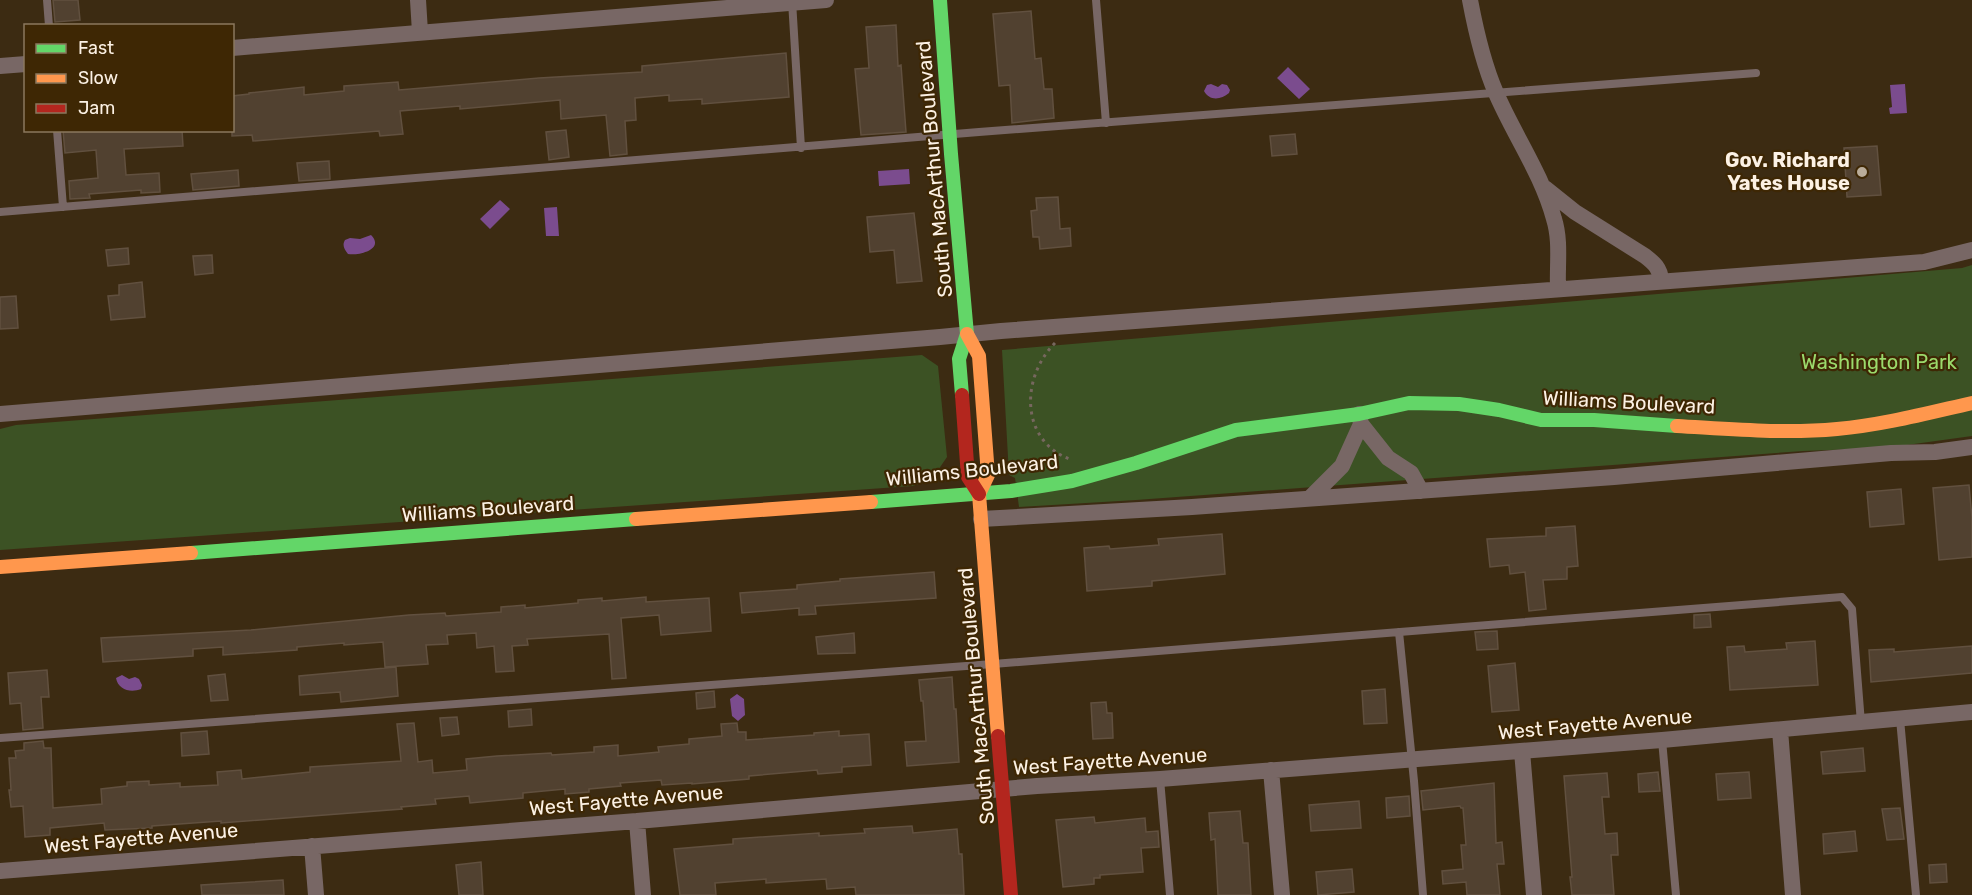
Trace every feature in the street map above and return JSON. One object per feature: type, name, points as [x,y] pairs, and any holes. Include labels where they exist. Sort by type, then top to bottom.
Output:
[{"type":"street","points":[[418,0],[420,32]]},
{"type":"street","points":[[234,48],[826,0]]},
{"type":"street","name":"South MacArthur Boulevard","points":[[940,0],[967,334],[959,359],[968,477],[980,494]]},
{"type":"street","points":[[1470,0],[1483,59],[1496,93],[1544,187],[1555,221],[1558,247],[1558,288]]},
{"type":"street","points":[[0,66],[24,64]]},
{"type":"street","points":[[1544,187],[1575,212],[1645,256],[1661,272],[1661,280]]},
{"type":"street","points":[[0,414],[967,334],[1924,262],[1972,250]]},
{"type":"street","name":"South MacArthur Boulevard","points":[[967,334],[979,356],[980,365],[988,475],[980,494],[981,519],[1011,895]]},
{"type":"street","name":"Williams Boulevard","points":[[0,567],[1011,491],[1072,481],[1136,463],[1236,430],[1360,419],[1409,403],[1459,404],[1541,420],[1594,420],[1713,428],[1825,429],[1895,420],[1972,403]]},
{"type":"street","points":[[1360,419],[1388,458],[1411,473],[1421,491]]},
{"type":"street","points":[[1310,498],[1342,466],[1360,419]]},
{"type":"street","points":[[981,519],[1614,477],[1891,453],[1935,452],[1972,447]]},
{"type":"street","name":"West Fayette Avenue","points":[[0,871],[637,821],[1004,789],[1662,740],[1972,712]]},
{"type":"street","points":[[1780,729],[1793,895]]},
{"type":"street","points":[[1522,751],[1534,895]]},
{"type":"street","points":[[1271,770],[1282,895]]},
{"type":"street","points":[[637,821],[643,895]]},
{"type":"street","points":[[312,846],[316,895]]},
{"type":"lane","points":[[47,0],[49,24]]},
{"type":"lane","points":[[1096,0],[1106,123]]},
{"type":"lane","points":[[792,1],[801,148]]},
{"type":"lane","points":[[0,212],[1756,73]]},
{"type":"lane","points":[[57,132],[63,207]]},
{"type":"lane","points":[[0,738],[993,664],[1842,597],[1852,609],[1861,723]]},
{"type":"lane","points":[[1399,632],[1423,895]]},
{"type":"lane","points":[[1900,719],[1916,895]]},
{"type":"lane","points":[[1662,740],[1676,895]]},
{"type":"lane","points":[[1160,779],[1170,895]]},
{"type":"path","points":[[1060,339],[1040,360],[1029,395],[1030,408],[1036,428],[1045,444],[1058,454],[1079,462]]},
{"type":"green space","name":"Washington Park","points":[[1972,265],[1972,436],[1885,448],[1803,451],[1019,507],[1015,478],[1009,475],[1002,350],[1962,268]]},
{"type":"green space","points":[[922,355],[938,366],[947,457],[932,479],[913,486],[0,550],[0,429],[16,425]]},
{"type":"shaded area","points":[[1288,67],[1310,89],[1299,99],[1277,78]]},
{"type":"shaded area","points":[[1222,84],[1227,85],[1229,93],[1219,98],[1209,97],[1204,91],[1207,85],[1218,87]]},
{"type":"shaded area","points":[[1905,84],[1907,113],[1890,114],[1889,108],[1892,107],[1890,85]]},
{"type":"shaded area","points":[[909,169],[910,184],[879,186],[878,171]]},
{"type":"shaded area","points":[[500,200],[510,209],[490,229],[480,219]]},
{"type":"shaded area","points":[[557,207],[559,236],[546,236],[544,208]]},
{"type":"shaded area","points":[[371,235],[375,244],[373,248],[364,253],[353,254],[348,254],[345,250],[345,240],[360,239]]},
{"type":"shaded area","points":[[122,675],[129,679],[135,677],[139,679],[141,689],[133,691],[122,688],[116,678]]},
{"type":"shaded area","points":[[737,694],[744,699],[745,715],[738,721],[732,716],[730,699]]},
{"type":"building","points":[[53,0],[78,0],[80,20],[55,22]]},
{"type":"building","points":[[1031,11],[1035,59],[1041,58],[1044,89],[1052,89],[1054,118],[1012,123],[1010,85],[999,86],[993,14]]},
{"type":"building","points":[[896,25],[898,66],[901,65],[906,132],[861,135],[855,69],[869,68],[866,27]]},
{"type":"building","points":[[786,53],[789,97],[702,104],[702,99],[669,101],[669,95],[635,98],[636,120],[625,121],[627,154],[610,156],[606,115],[561,119],[560,100],[460,109],[460,106],[400,111],[403,134],[380,136],[379,131],[253,141],[252,135],[232,136],[234,96],[249,93],[304,87],[304,95],[344,91],[344,86],[398,82],[399,90],[642,72],[642,66]]},
{"type":"building","points":[[566,130],[569,157],[549,160],[546,132]]},
{"type":"building","points":[[63,132],[182,132],[183,146],[124,149],[126,175],[159,173],[160,192],[141,193],[141,190],[89,194],[90,198],[70,199],[69,181],[98,178],[96,150],[65,153]]},
{"type":"building","points":[[1295,134],[1297,154],[1272,156],[1270,136]]},
{"type":"building","name":"Gov. Richard Yates House","points":[[1877,146],[1881,195],[1847,197],[1844,148]]},
{"type":"building","points":[[329,161],[330,179],[299,181],[297,163]]},
{"type":"building","points":[[238,170],[239,186],[193,190],[191,174]]},
{"type":"building","points":[[1058,197],[1060,229],[1070,228],[1071,246],[1040,249],[1039,237],[1033,237],[1031,211],[1037,210],[1036,198]]},
{"type":"building","points":[[914,213],[922,281],[897,283],[894,250],[870,252],[867,217]]},
{"type":"building","points":[[128,248],[129,264],[108,266],[106,250]]},
{"type":"building","points":[[212,255],[213,273],[195,275],[193,256]]},
{"type":"building","points":[[142,282],[145,317],[111,320],[108,296],[119,295],[119,285]]},
{"type":"building","points":[[16,296],[18,328],[0,329],[0,297]]},
{"type":"building","points":[[1969,485],[1972,557],[1939,560],[1933,488]]},
{"type":"building","points":[[1901,489],[1904,524],[1870,527],[1867,492]]},
{"type":"building","points":[[1575,526],[1578,566],[1567,567],[1567,579],[1543,580],[1546,609],[1529,611],[1525,572],[1510,574],[1509,565],[1490,567],[1487,539],[1546,536],[1546,528]]},
{"type":"building","points":[[1222,534],[1225,574],[1152,581],[1152,586],[1087,591],[1084,548],[1109,546],[1110,549],[1159,545],[1158,539]]},
{"type":"building","points":[[934,572],[936,598],[815,606],[816,614],[799,615],[799,608],[742,613],[740,593],[797,589],[797,585],[840,581],[840,579]]},
{"type":"building","points":[[646,597],[646,602],[709,598],[711,631],[661,635],[659,615],[621,618],[626,678],[612,679],[609,634],[527,639],[528,645],[512,646],[514,671],[496,672],[494,646],[477,648],[476,633],[447,635],[448,644],[426,645],[428,664],[385,667],[383,642],[344,645],[344,643],[297,647],[297,650],[223,655],[223,647],[193,649],[193,656],[103,662],[101,638],[251,630],[409,615],[445,613],[446,616],[501,612],[501,607],[525,605],[525,608],[578,603],[578,600],[602,598],[602,601]]},
{"type":"building","points":[[1710,614],[1711,627],[1694,628],[1694,615]]},
{"type":"building","points":[[1497,631],[1498,649],[1477,650],[1475,632]]},
{"type":"building","points":[[854,633],[855,653],[818,654],[816,637]]},
{"type":"building","points":[[1815,641],[1818,685],[1730,690],[1727,647],[1744,646],[1745,652],[1787,649],[1786,643]]},
{"type":"building","points":[[1972,646],[1972,673],[1871,682],[1869,650],[1894,649],[1894,652]]},
{"type":"building","points":[[1515,663],[1519,710],[1492,712],[1488,666]]},
{"type":"building","points":[[396,667],[398,696],[341,702],[340,692],[300,695],[299,676]]},
{"type":"building","points":[[47,670],[49,697],[41,697],[43,728],[23,730],[21,703],[10,704],[8,673]]},
{"type":"building","points":[[225,674],[228,700],[211,701],[208,676]]},
{"type":"building","points":[[952,677],[959,762],[907,766],[905,742],[926,741],[919,680]]},
{"type":"building","points":[[1385,689],[1387,723],[1364,724],[1362,691]]},
{"type":"building","points":[[714,691],[715,707],[697,709],[696,693]]},
{"type":"building","points":[[1106,702],[1107,713],[1112,713],[1113,738],[1093,739],[1091,703]]},
{"type":"building","points":[[531,709],[532,725],[509,727],[508,711]]},
{"type":"building","points":[[457,717],[459,734],[442,736],[440,718]]},
{"type":"building","points":[[414,723],[418,762],[432,760],[433,773],[467,770],[466,759],[497,756],[594,752],[594,747],[618,745],[618,756],[659,752],[658,747],[689,744],[689,739],[722,736],[721,724],[737,723],[738,732],[746,732],[746,740],[839,731],[839,736],[869,734],[871,765],[842,767],[842,772],[818,774],[817,770],[692,784],[662,785],[661,780],[620,783],[621,786],[589,789],[589,792],[565,794],[565,789],[523,793],[523,798],[470,803],[469,796],[435,799],[436,804],[401,807],[402,809],[221,823],[221,821],[105,830],[104,823],[50,828],[50,835],[25,837],[23,806],[11,807],[9,758],[16,758],[15,751],[24,750],[24,743],[43,741],[44,748],[51,748],[53,808],[102,804],[101,789],[127,786],[127,782],[149,781],[149,785],[180,783],[180,787],[218,785],[217,772],[241,770],[242,779],[310,772],[310,767],[401,761],[397,724]]},
{"type":"building","points":[[207,731],[209,754],[182,756],[181,733]]},
{"type":"building","points":[[1863,748],[1865,771],[1823,774],[1821,752]]},
{"type":"building","points":[[1658,772],[1660,791],[1639,792],[1638,774]]},
{"type":"building","points":[[1749,772],[1751,798],[1718,800],[1716,774]]},
{"type":"building","points":[[1607,773],[1609,797],[1602,797],[1605,834],[1617,833],[1618,855],[1611,855],[1614,895],[1572,895],[1564,776]]},
{"type":"building","points":[[1494,783],[1496,843],[1502,842],[1504,864],[1497,864],[1500,895],[1467,895],[1466,882],[1443,884],[1442,871],[1463,869],[1461,845],[1466,845],[1463,808],[1460,806],[1423,810],[1421,791]]},
{"type":"building","points":[[1409,796],[1410,816],[1387,818],[1386,798]]},
{"type":"building","points":[[1359,801],[1361,828],[1311,831],[1309,805]]},
{"type":"building","points":[[1900,808],[1904,839],[1887,840],[1882,809]]},
{"type":"building","points":[[1240,811],[1243,843],[1248,843],[1251,895],[1218,895],[1215,839],[1211,840],[1209,813]]},
{"type":"building","points":[[1094,817],[1095,823],[1145,818],[1146,832],[1158,831],[1159,847],[1141,848],[1143,872],[1100,875],[1100,878],[1094,878],[1094,884],[1063,887],[1056,820]]},
{"type":"building","points":[[912,826],[913,833],[957,829],[959,854],[962,854],[964,895],[856,895],[855,887],[827,889],[826,879],[766,883],[766,879],[715,883],[716,895],[680,895],[674,849],[733,844],[733,839],[819,833],[819,836],[865,833],[864,829]]},
{"type":"building","points":[[1855,831],[1857,851],[1824,854],[1823,834]]},
{"type":"building","points":[[481,862],[483,895],[459,895],[456,865]]},
{"type":"building","points":[[1946,864],[1947,882],[1930,883],[1929,865]]},
{"type":"building","points":[[1352,869],[1354,892],[1318,895],[1316,872]]},
{"type":"building","points":[[283,880],[284,895],[202,895],[201,885]]},
{"type":"traffic: fast","points":[[940,0],[967,334],[959,359],[962,395]]},
{"type":"traffic: fast","points":[[871,502],[1011,491],[1072,481],[1136,463],[1236,430],[1359,414],[1409,403],[1459,404],[1541,420],[1594,420],[1677,426]]},
{"type":"traffic: fast","points":[[191,553],[636,519]]},
{"type":"traffic: slow","points":[[967,334],[979,356],[988,475],[979,494],[998,736]]},
{"type":"traffic: slow","points":[[1677,426],[1777,431],[1837,429],[1888,422],[1972,403]]},
{"type":"traffic: slow","points":[[636,519],[871,502]]},
{"type":"traffic: slow","points":[[0,567],[191,553]]},
{"type":"traffic: jam","points":[[962,395],[968,477],[979,494]]},
{"type":"traffic: jam","points":[[998,736],[1011,895]]},
{"type":"place","name":"Gov. Richard Yates House","points":[[1862,172]]}]
